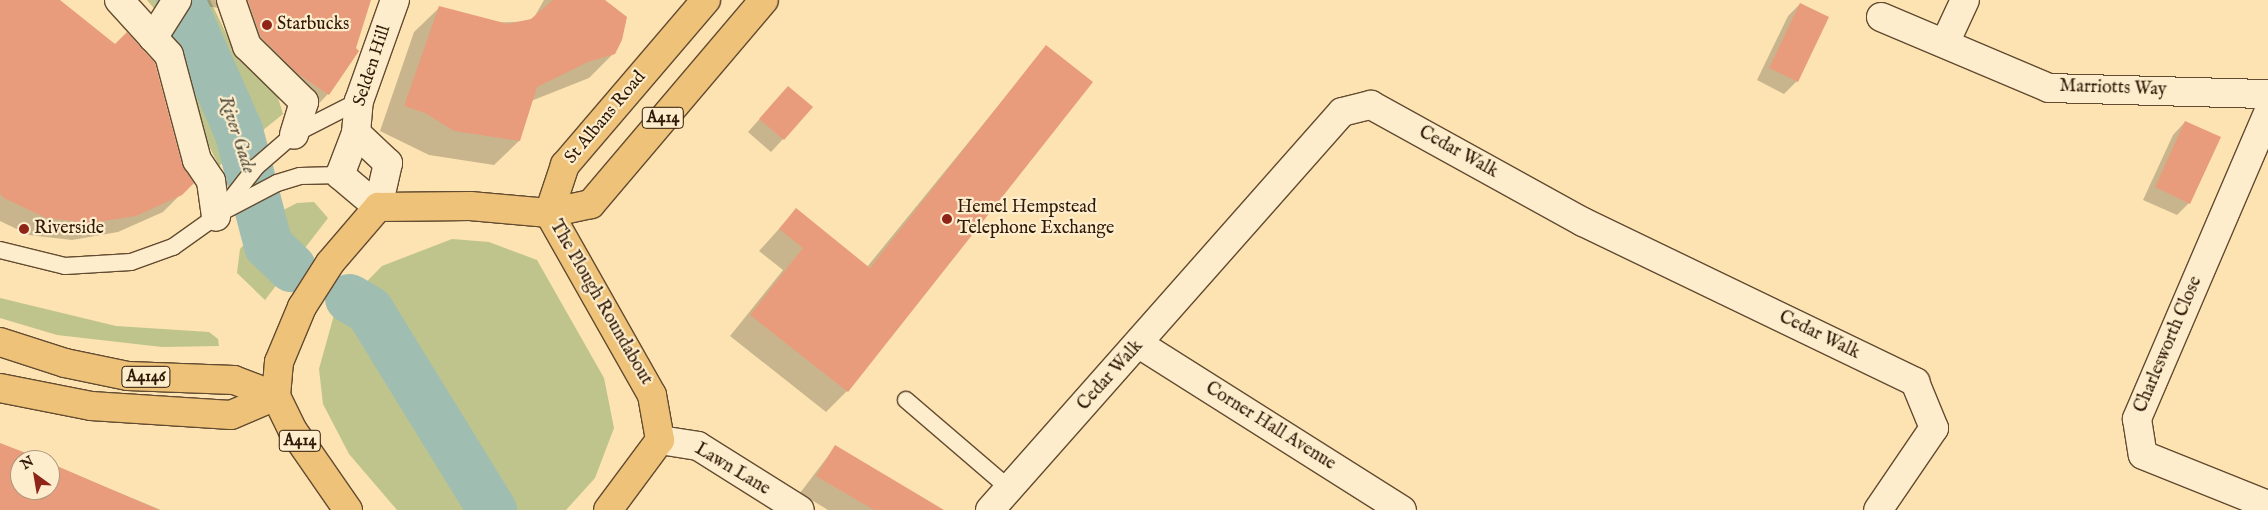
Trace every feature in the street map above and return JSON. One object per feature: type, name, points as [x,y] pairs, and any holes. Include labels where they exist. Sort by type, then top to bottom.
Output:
[{"type":"main road","name":"St Albans Road","points":[[549,213],[565,165],[706,0]]},
{"type":"main road","name":"A414","points":[[549,213],[591,204],[764,0]]},
{"type":"main road","name":"The Plough Roundabout","points":[[378,207],[470,206],[549,213],[652,395],[660,440]]},
{"type":"main road","points":[[276,396],[279,362],[302,307],[330,263],[378,207]]},
{"type":"main road","name":"A4146","points":[[0,342],[65,363],[128,376],[234,380],[276,396]]},
{"type":"main road","name":"A4146","points":[[0,388],[91,406],[231,414],[276,396]]},
{"type":"main road","name":"A414","points":[[276,396],[292,429],[348,510]]},
{"type":"main road","points":[[608,510],[660,440]]},
{"type":"street","points":[[119,0],[169,55],[179,80],[197,160],[211,181],[219,215]]},
{"type":"street","points":[[153,38],[177,0]]},
{"type":"street","points":[[231,0],[247,46],[304,102],[284,142]]},
{"type":"street","name":"Selden Hill","points":[[340,175],[356,133],[359,101],[395,0]]},
{"type":"street","points":[[1945,43],[1965,0]]},
{"type":"street","name":"Marriotts Way","points":[[1882,17],[2049,88],[2268,94]]},
{"type":"street","name":"Cedar Walk","points":[[990,510],[1139,344],[1342,112],[1371,105],[1583,222],[1915,382],[1934,428],[1878,510]]},
{"type":"street","name":"Charlesworth Close","points":[[2268,113],[2137,419],[2143,455],[2268,505]]},
{"type":"street","points":[[340,175],[378,207],[388,163],[356,133]]},
{"type":"street","name":"Corner Hall Avenue","points":[[1139,344],[1402,510]]},
{"type":"street","name":"Lawn Lane","points":[[660,440],[698,446],[800,510]]},
{"type":"lane","points":[[0,250],[64,266],[131,262],[173,247],[219,215],[244,191],[284,142],[359,101]]},
{"type":"lane","points":[[244,191],[300,176],[340,175]]},
{"type":"lane","points":[[906,400],[1010,489]]},
{"type":"green space","points":[[147,0],[210,0],[233,48],[275,88],[283,114],[219,166],[204,136],[185,46]]},
{"type":"green space","points":[[314,202],[328,218],[265,300],[237,273],[240,249],[268,218],[297,203]]},
{"type":"green space","points":[[452,239],[489,242],[537,260],[604,378],[614,428],[595,478],[566,510],[397,510],[349,454],[323,404],[319,369],[334,315],[382,266]]},
{"type":"green space","points":[[0,298],[116,326],[209,332],[218,339],[219,346],[162,347],[57,335],[0,318]]},
{"type":"building","points":[[0,0],[60,0],[115,44],[127,32],[155,63],[182,164],[194,183],[182,195],[136,216],[90,223],[46,218],[4,198],[0,194]]},
{"type":"building","points":[[248,0],[371,0],[356,48],[359,51],[329,95],[297,73],[261,37]]},
{"type":"building","points":[[553,0],[605,0],[627,17],[622,40],[615,54],[588,62],[537,87],[520,141],[454,131],[425,113],[404,106],[439,6],[508,24],[531,19]]},
{"type":"building","points":[[1800,3],[1829,17],[1798,82],[1769,68]]},
{"type":"building","name":"Hemel Hempstead Telephone Exchange","points":[[1046,45],[1093,82],[848,392],[750,315],[803,248],[779,229],[796,208],[870,268]]},
{"type":"building","points":[[788,86],[813,107],[784,140],[759,119]]},
{"type":"building","points":[[2185,121],[2221,137],[2190,204],[2155,187]]},
{"type":"building","points":[[0,443],[18,450],[10,450],[10,500],[60,500],[60,467],[159,510],[0,510]]},
{"type":"building","points":[[835,445],[944,510],[874,510],[816,476]]},
{"type":"waterway","name":"River Gade","points":[[180,0],[238,130],[268,245],[291,267]]},
{"type":"waterway","name":"River Gade","points":[[349,298],[369,310],[492,510]]},
{"type":"place","name":"Starbucks","points":[[267,25]]},
{"type":"place","name":"Hemel Hempstead Telephone Exchange","points":[[947,219]]},
{"type":"place","name":"Riverside","points":[[24,229]]}]
